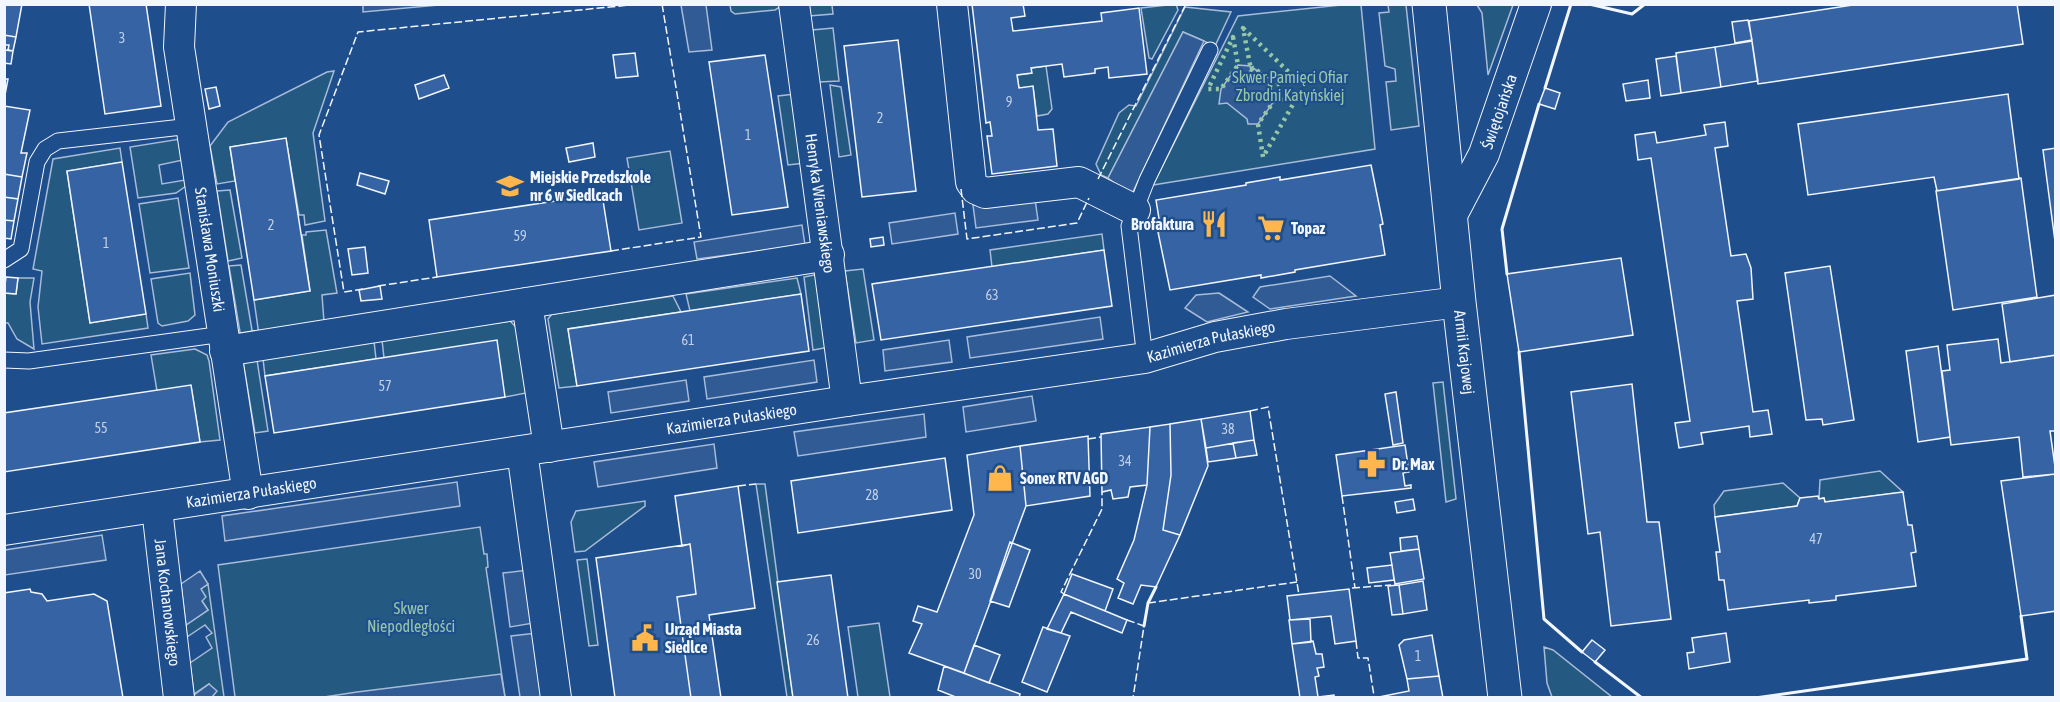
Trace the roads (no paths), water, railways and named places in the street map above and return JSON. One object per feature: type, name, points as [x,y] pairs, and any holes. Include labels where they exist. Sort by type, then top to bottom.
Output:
[{"type":"street","name":"Stanisława Moniuszki","points":[[181,4],[179,47],[248,494]]},
{"type":"street","name":"Henryka Wieniawskiego","points":[[794,4],[847,401]]},
{"type":"street","points":[[952,4],[971,182],[976,189],[985,193],[1079,182],[1135,210]]},
{"type":"street","name":"Armii Krajowej","points":[[1429,4],[1459,302],[1505,698]]},
{"type":"street","name":"Świętojańska","points":[[1452,215],[1484,154],[1536,4]]},
{"type":"street","points":[[224,343],[527,303],[829,255]]},
{"type":"street","name":"Kazimierza Pułaskiego","points":[[4,530],[157,509],[847,401],[1145,358],[1215,337],[1286,324],[1459,302]]},
{"type":"street","points":[[527,303],[535,449],[555,698]]},
{"type":"street","name":"Jana Kochanowskiego","points":[[157,509],[179,698]]},
{"type":"lane","points":[[1145,358],[1129,226],[1147,180],[1210,50]]},
{"type":"lane","points":[[4,260],[21,249],[38,162],[45,149],[58,141],[191,126]]},
{"type":"lane","points":[[4,360],[29,361],[224,343]]},
{"type":"place","name":"Miejskie Przedszkole nr 6 w Siedlcach","points":[[510,186]]},
{"type":"place","name":"Brofaktura","points":[[1214,224]]},
{"type":"place","name":"Topaz","points":[[1271,228]]},
{"type":"place","name":"Dr. Max","points":[[1372,464]]},
{"type":"place","name":"Sonex RTV AGD","points":[[1000,478]]},
{"type":"place","name":"Urząd Miasta Siedlce","points":[[645,638]]},
{"type":"park label","name":"Skwer Pamięci Ofiar Zbrodni Katyńskiej","points":[[1290,86]]},
{"type":"park label","name":"Skwer Niepodległości","points":[[411,617]]}]
